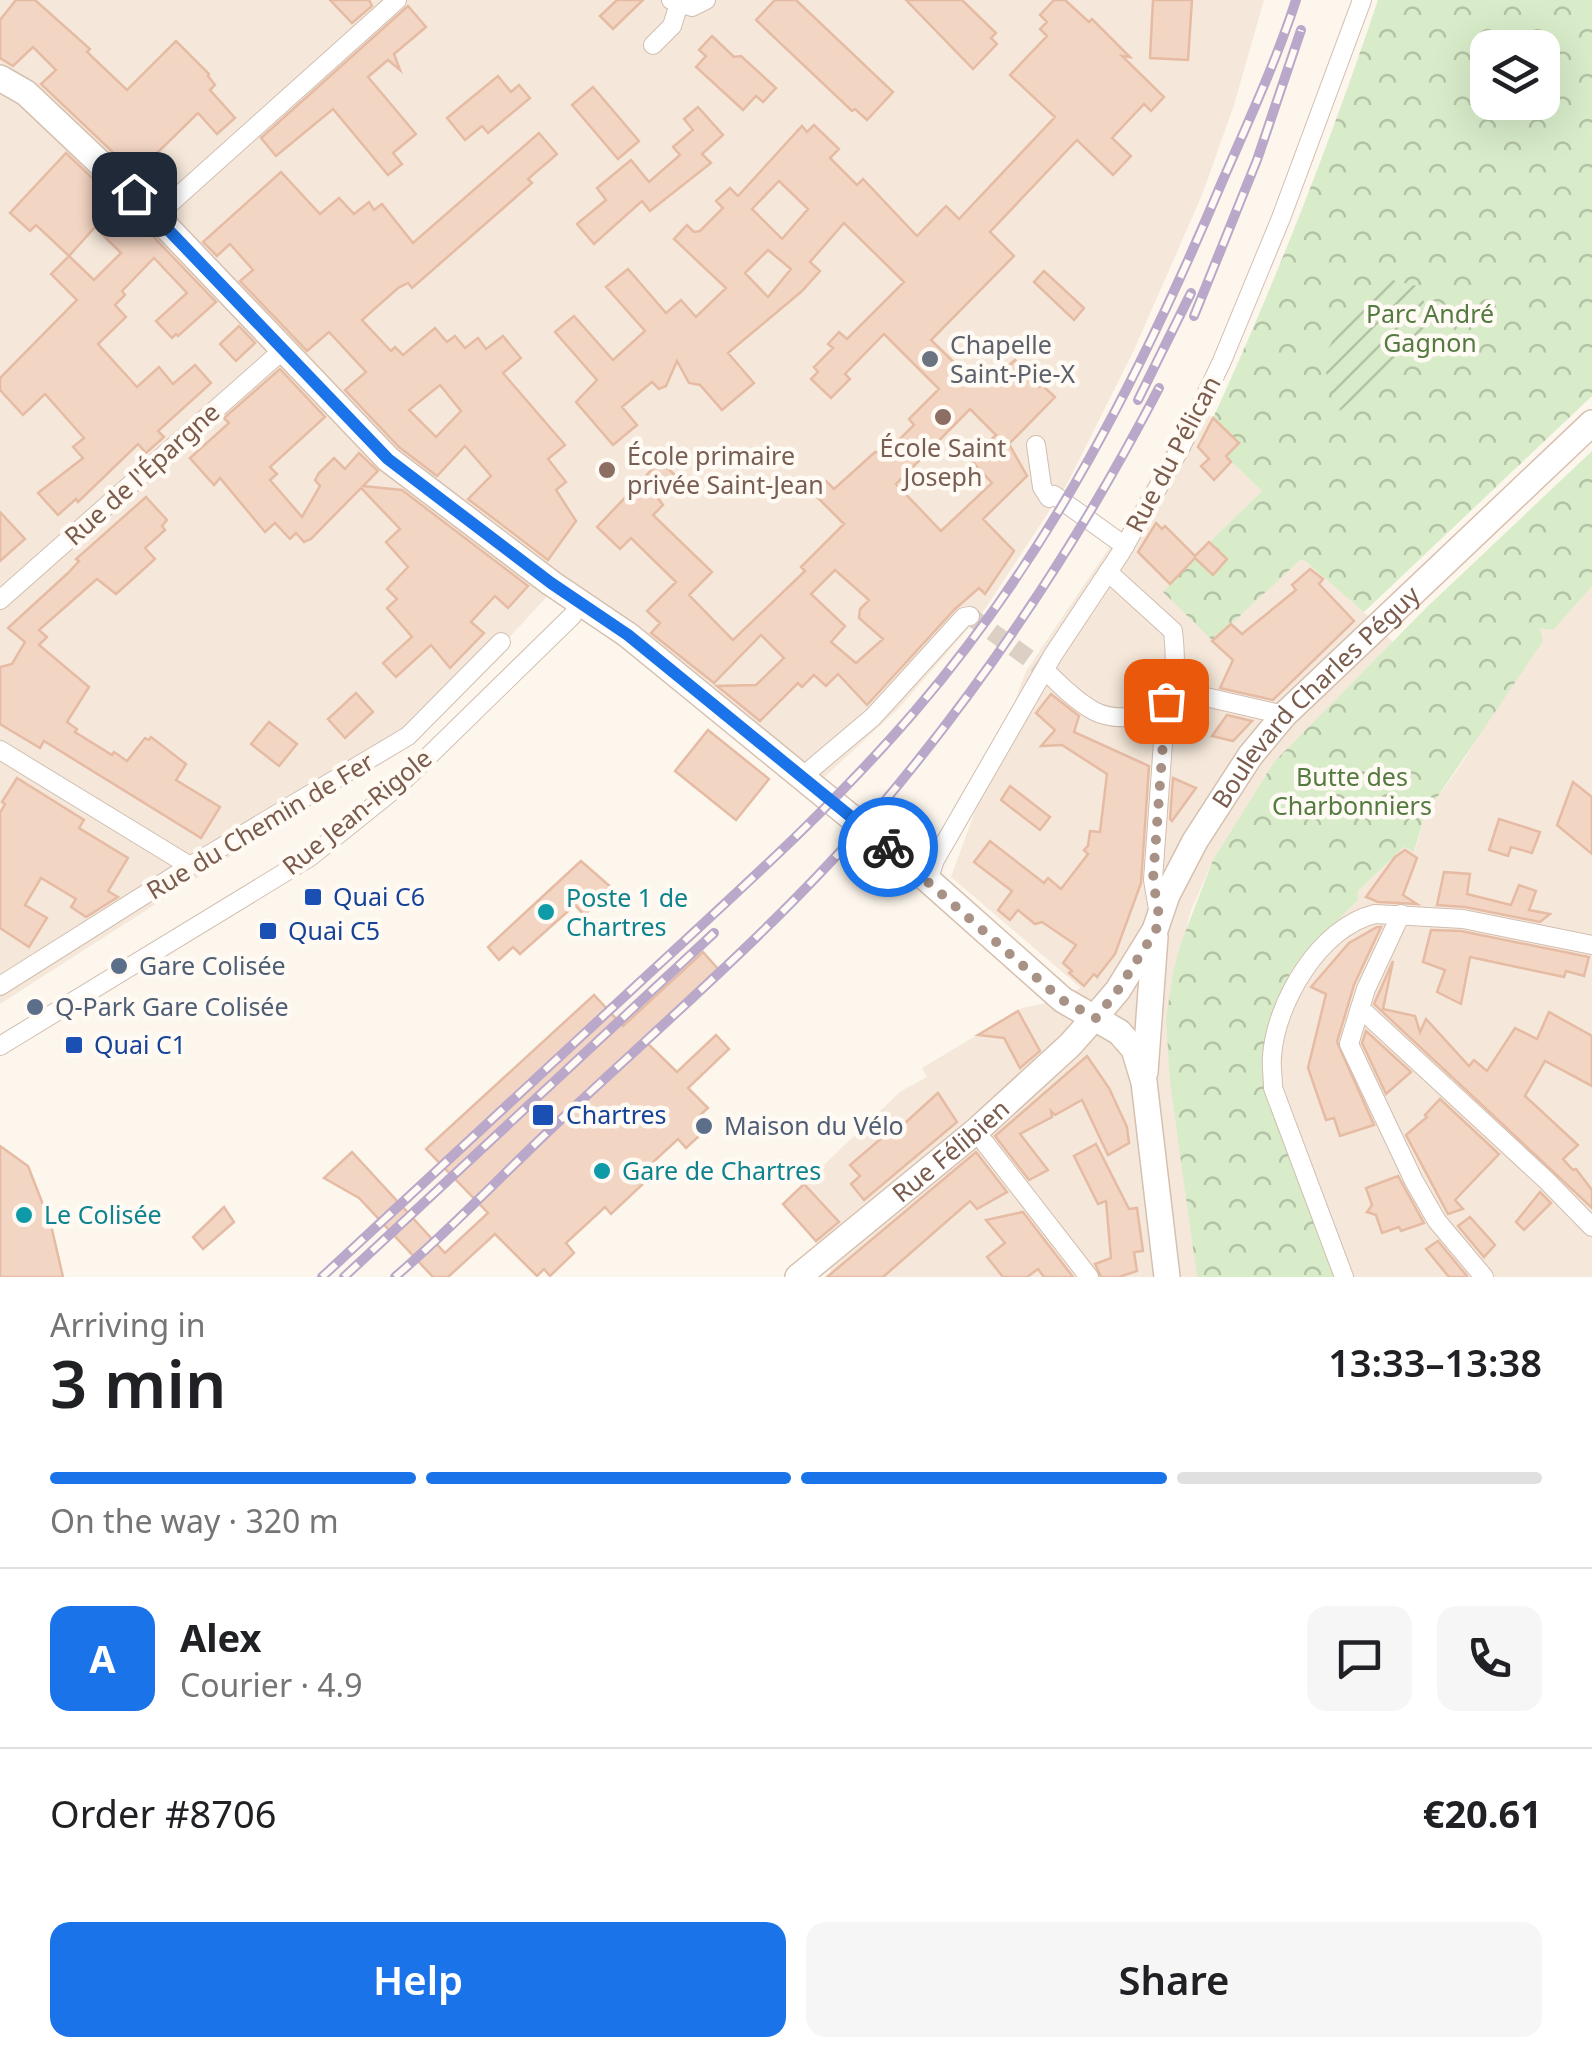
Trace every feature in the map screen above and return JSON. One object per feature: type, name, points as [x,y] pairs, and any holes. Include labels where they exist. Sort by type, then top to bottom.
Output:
[{"type":"main road","points":[[0,78],[26,92],[156,216],[388,459],[628,635],[928,880],[1062,1000],[1111,1026],[1134,1049],[1144,1082],[1168,1277]]},
{"type":"main road","name":"Boulevard Charles Péguy","points":[[1096,1018],[1118,990],[1157,923],[1195,840],[1250,756],[1284,714],[1592,423]]},
{"type":"main road","points":[[1144,1082],[1157,923]]},
{"type":"main road","name":"Rue Félibien","points":[[798,1277],[976,1130],[1096,1018]]},
{"type":"street","points":[[156,216],[398,0]]},
{"type":"street","points":[[653,45],[672,26],[678,4],[700,6],[706,0]]},
{"type":"street","name":"Rue du Pélican","points":[[928,880],[935,860],[1181,446],[1222,361],[1320,122],[1362,0]]},
{"type":"street","name":"Rue de l'Épargne","points":[[0,600],[284,349]]},
{"type":"street","points":[[1036,445],[1042,487],[1049,498],[1054,495],[1125,546]]},
{"type":"street","points":[[1108,572],[1174,631],[1176,652],[1153,880],[1157,923]]},
{"type":"street","name":"Rue Jean-Rigole","points":[[0,1046],[310,857],[396,788],[572,616],[581,602]]},
{"type":"street","points":[[803,776],[840,749],[964,617],[970,616]]},
{"type":"street","name":"Rue du Chemin de Fer","points":[[0,986],[190,866],[408,736],[501,642]]},
{"type":"street","points":[[1046,670],[1092,710],[1106,716],[1152,713],[1169,695]]},
{"type":"street","points":[[1169,695],[1284,714]]},
{"type":"street","points":[[0,750],[190,866]]},
{"type":"street","points":[[1401,914],[1366,989],[1348,1044],[1437,1221],[1484,1277]]},
{"type":"street","points":[[1344,1277],[1273,1088],[1272,1056],[1279,1022],[1301,972],[1337,934],[1362,917],[1401,914],[1462,919],[1592,945]]},
{"type":"street","points":[[0,965],[17,975]]},
{"type":"street","points":[[1360,1008],[1546,1180],[1592,1228]]},
{"type":"street","points":[[985,1143],[1088,1277]]},
{"type":"shaded area","points":[[0,0],[1264,0],[1234,105],[1202,195],[1134,350],[1067,484],[985,609],[898,709],[805,795],[551,592],[433,721],[335,789],[0,1004]]},
{"type":"shaded area","points":[[1193,400],[1239,443],[1263,491],[1194,556],[1164,591],[1213,641],[1299,560],[1305,561],[1393,642],[1274,762],[1213,860],[1190,913],[1166,1020],[1197,1277],[834,1277],[815,1242],[783,1204],[901,1091],[927,1077],[922,1068],[1022,1008],[1081,988],[951,877],[1026,671],[1126,523]]},
{"type":"shaded area","points":[[1592,586],[1592,1277],[1340,1277],[1269,1087],[1268,1039],[1280,992],[1305,952],[1343,913],[1358,891],[1404,847],[1415,851],[1424,817],[1540,636],[1540,628],[1549,627]]},
{"type":"green space","name":"Parc André Gagnon","points":[[1378,0],[1592,0],[1592,396],[1364,612],[1300,560],[1213,641],[1163,592],[1262,491],[1226,456],[1239,443],[1213,418],[1321,159]]},
{"type":"green space","points":[[1392,280],[1417,286],[1431,318],[1424,338],[1340,411],[1322,362],[1346,312]]},
{"type":"green space","name":"Butte des Charbonniers","points":[[1592,451],[1592,586],[1553,630],[1540,628],[1543,641],[1424,817],[1414,852],[1404,847],[1358,891],[1358,900],[1305,952],[1290,973],[1273,1013],[1268,1039],[1270,1087],[1340,1277],[1197,1277],[1170,1082],[1166,1020],[1181,943],[1213,860],[1274,762],[1427,607]]},
{"type":"building","points":[[16,0],[35,0],[90,49],[87,52],[127,90],[176,41],[209,74],[215,85],[210,90],[235,118],[217,134],[198,113],[158,152],[164,158],[143,181],[41,84],[56,70],[33,47],[13,66],[0,58],[0,20]]},
{"type":"building","points":[[330,0],[369,0],[372,6],[352,23]]},
{"type":"building","points":[[617,0],[643,0],[613,29],[600,16]]},
{"type":"building","points":[[775,0],[796,0],[893,92],[867,120],[855,109],[852,111],[756,20]]},
{"type":"building","points":[[906,0],[962,0],[996,33],[991,38],[997,44],[973,69]]},
{"type":"building","points":[[1054,0],[1065,0],[1089,22],[1092,19],[1130,57],[1122,56],[1164,97],[1151,111],[1144,104],[1112,138],[1131,156],[1113,175],[1077,140],[990,232],[1014,256],[931,340],[976,384],[988,384],[1015,360],[1039,387],[1042,385],[1055,397],[1009,444],[1027,476],[983,519],[1014,551],[985,594],[979,588],[955,609],[867,705],[838,674],[826,686],[814,675],[802,687],[798,683],[760,721],[717,686],[756,685],[784,658],[761,635],[714,683],[651,633],[660,623],[647,611],[676,582],[631,538],[620,549],[597,527],[660,461],[677,477],[657,497],[663,505],[653,515],[712,572],[689,595],[733,640],[805,571],[801,567],[844,524],[813,493],[826,481],[834,489],[875,452],[886,453],[914,425],[909,419],[939,389],[884,334],[845,374],[850,379],[831,398],[811,379],[818,372],[814,367],[833,348],[828,344],[839,332],[847,339],[904,282],[844,223],[810,262],[820,271],[728,353],[754,383],[722,410],[700,385],[689,383],[677,361],[666,386],[659,389],[652,382],[622,407],[637,425],[613,445],[576,402],[597,380],[555,332],[574,316],[613,360],[645,331],[606,287],[628,269],[666,313],[681,300],[696,317],[726,288],[674,239],[687,225],[694,232],[700,231],[723,208],[716,201],[730,188],[738,196],[802,126],[807,132],[814,125],[839,149],[830,158],[857,185],[863,179],[917,236],[946,206],[959,219],[1055,117],[1010,75],[1047,36],[1040,29],[1047,22],[1040,15]],"holes":[[[779,181],[808,209],[782,239],[752,209]],[[768,250],[791,269],[768,297],[745,273]],[[970,409],[996,435],[970,459],[992,483],[941,531],[896,484]],[[835,570],[869,600],[860,609],[859,618],[883,639],[856,663],[831,642],[845,626],[811,594]]]},
{"type":"building","points":[[1153,0],[1192,0],[1188,60],[1150,58]]},
{"type":"building","points":[[408,6],[426,27],[394,54],[400,70],[388,60],[368,77],[416,134],[393,153],[402,164],[388,175],[333,109],[276,156],[261,138]]},
{"type":"building","points":[[712,36],[776,88],[763,102],[756,96],[743,110],[696,67],[706,56],[699,50]]},
{"type":"building","points":[[498,76],[511,92],[519,85],[530,98],[488,133],[482,126],[465,140],[447,118]]},
{"type":"building","points":[[593,87],[639,141],[618,159],[572,105]]},
{"type":"building","points":[[698,107],[723,135],[702,154],[711,163],[650,211],[642,201],[594,244],[577,224],[606,200],[597,188],[631,160],[649,182],[680,155],[673,147],[693,130],[684,119]]},
{"type":"building","points":[[539,133],[557,154],[528,179],[532,183],[412,288],[408,283],[398,288],[362,320],[391,351],[395,347],[403,355],[435,328],[447,342],[455,336],[465,348],[478,338],[486,349],[503,336],[521,358],[503,373],[565,445],[548,459],[566,482],[556,490],[576,521],[548,560],[468,499],[491,476],[465,446],[437,476],[399,447],[345,390],[366,372],[329,332],[307,351],[240,281],[253,270],[230,244],[217,256],[203,242],[281,172],[320,214],[339,198],[354,214],[369,202],[374,210],[382,204],[413,243]],"holes":[[[440,385],[461,411],[436,437],[409,410]]]},
{"type":"building","points":[[66,153],[216,302],[172,338],[156,321],[187,293],[154,258],[122,291],[125,295],[115,305],[126,317],[98,344],[137,387],[159,367],[173,384],[195,365],[211,383],[158,431],[164,437],[146,453],[138,444],[78,502],[76,499],[58,515],[38,493],[83,458],[73,447],[84,438],[45,394],[23,415],[0,390],[0,378],[77,300],[51,274],[69,256],[36,225],[30,231],[10,213]],"holes":[[[95,227],[121,253],[94,280],[69,256]]]},
{"type":"building","points":[[1044,271],[1084,308],[1074,320],[1034,282]]},
{"type":"building","points":[[239,326],[255,343],[236,361],[220,344]]},
{"type":"building","points":[[280,369],[325,417],[270,467],[277,474],[270,480],[302,517],[320,486],[315,480],[319,473],[334,458],[345,469],[359,453],[378,471],[363,486],[402,490],[528,586],[508,608],[495,596],[471,622],[484,633],[450,668],[431,645],[396,677],[383,663],[412,637],[387,608],[397,599],[387,589],[408,567],[386,542],[400,529],[361,488],[304,542],[296,533],[290,539],[275,523],[265,532],[220,478],[214,485],[190,458],[229,423],[224,418]]},
{"type":"building","points":[[1213,418],[1239,443],[1226,456],[1231,462],[1214,480],[1201,466],[1209,459],[1198,447]]},
{"type":"building","points":[[146,497],[167,520],[162,526],[165,530],[145,548],[155,559],[116,594],[97,579],[39,630],[47,637],[39,645],[89,687],[67,722],[77,729],[75,732],[127,761],[145,738],[151,737],[186,764],[176,780],[220,807],[201,838],[44,741],[40,748],[0,724],[0,667],[12,664],[25,642],[8,628],[68,573],[79,561],[76,559]]},
{"type":"building","points":[[0,512],[25,539],[0,561]]},
{"type":"building","points":[[1156,523],[1162,529],[1165,526],[1195,556],[1209,542],[1227,559],[1213,575],[1195,558],[1170,584],[1138,552]]},
{"type":"building","points":[[1310,569],[1323,579],[1319,584],[1354,621],[1273,700],[1220,688],[1233,660],[1212,641],[1231,624],[1242,634],[1296,590],[1292,585]]},
{"type":"building","points":[[356,693],[373,712],[345,738],[328,719]]},
{"type":"building","points":[[1051,694],[1079,716],[1074,732],[1149,766],[1141,883],[1115,954],[1097,977],[1094,974],[1084,986],[1063,963],[1076,945],[1042,922],[1035,924],[1018,910],[1010,920],[998,910],[1012,891],[974,862],[990,841],[1044,883],[1048,878],[1061,889],[1088,854],[1084,850],[1090,831],[1100,832],[1107,774],[1062,745],[1041,746],[1055,730],[1036,713]]},
{"type":"building","points":[[1227,715],[1252,721],[1233,741],[1212,736]]},
{"type":"building","points":[[269,722],[297,744],[279,766],[251,744]]},
{"type":"building","points":[[708,730],[769,779],[736,820],[675,771]]},
{"type":"building","points":[[17,778],[84,820],[79,828],[128,858],[108,891],[118,897],[86,917],[71,907],[76,899],[41,878],[25,905],[47,918],[29,947],[0,928],[0,813],[5,804],[2,802]]},
{"type":"building","points":[[1173,778],[1196,788],[1172,821],[1170,819]]},
{"type":"building","points":[[1573,782],[1592,797],[1592,854],[1557,825]]},
{"type":"building","points":[[1010,786],[1050,817],[1040,830],[1001,800]]},
{"type":"building","points":[[1499,819],[1540,832],[1532,853],[1511,847],[1508,856],[1489,850]]},
{"type":"building","points":[[1405,850],[1417,858],[1403,895],[1417,904],[1378,902],[1366,897],[1395,857]]},
{"type":"building","name":"Poste 1 de Chartres","points":[[581,861],[613,889],[584,915],[575,905],[520,954],[513,947],[499,960],[488,947]]},
{"type":"building","points":[[1444,872],[1470,874],[1467,894],[1511,905],[1519,885],[1536,891],[1529,910],[1550,914],[1540,922],[1437,905]]},
{"type":"building","points":[[1381,927],[1354,985],[1337,1042],[1374,1125],[1340,1136],[1334,1118],[1326,1120],[1308,1068],[1326,994],[1311,987],[1349,943]]},
{"type":"building","points":[[1431,930],[1461,931],[1589,957],[1584,976],[1566,971],[1564,977],[1470,957],[1461,1004],[1437,992],[1445,970],[1423,962]]},
{"type":"building","points":[[703,952],[718,969],[643,1039],[677,1072],[716,1035],[729,1049],[688,1088],[708,1108],[700,1115],[710,1126],[686,1148],[678,1139],[638,1176],[644,1183],[611,1214],[605,1207],[566,1243],[574,1253],[550,1276],[544,1269],[537,1276],[495,1234],[448,1277],[433,1277],[359,1198],[324,1178],[352,1152],[445,1253],[488,1213],[426,1149],[594,995],[623,1026]]},
{"type":"building","points":[[1393,961],[1383,1009],[1415,1016],[1420,1032],[1426,1019],[1469,1066],[1474,1060],[1487,1071],[1515,1028],[1537,1039],[1549,1012],[1592,1036],[1592,1086],[1545,1061],[1525,1096],[1578,1145],[1563,1159],[1592,1190],[1592,1208],[1374,1004]]},
{"type":"building","points":[[1018,1011],[1040,1051],[1020,1068],[1004,1038],[978,1035]]},
{"type":"building","points":[[1366,1031],[1411,1072],[1386,1094],[1362,1043]]},
{"type":"building","points":[[1087,1056],[1109,1088],[1127,1127],[1129,1143],[1108,1155],[1082,1100],[1055,1115],[1051,1111],[1052,1117],[1020,1134],[1048,1170],[1029,1180],[995,1136]]},
{"type":"building","points":[[938,1093],[957,1122],[864,1200],[851,1184],[860,1176],[850,1165],[891,1130],[894,1133]]},
{"type":"building","points":[[1440,1099],[1499,1154],[1455,1200],[1463,1209],[1448,1214],[1406,1135]]},
{"type":"building","points":[[1096,1144],[1129,1209],[1137,1208],[1143,1251],[1134,1252],[1137,1271],[1119,1277],[1101,1277],[1095,1264],[1111,1258],[1106,1201],[1098,1204],[1074,1156]]},
{"type":"building","name":"Le Colisée","points":[[0,1146],[28,1166],[51,1225],[63,1277],[0,1277]]},
{"type":"building","points":[[976,1152],[1007,1192],[977,1209],[970,1201],[883,1277],[827,1277]]},
{"type":"building","points":[[1398,1176],[1424,1223],[1382,1233],[1376,1215],[1367,1212],[1372,1205],[1366,1188]]},
{"type":"building","points":[[804,1184],[839,1222],[816,1241],[783,1204]]},
{"type":"building","points":[[1540,1192],[1551,1203],[1524,1230],[1516,1222]]},
{"type":"building","points":[[224,1207],[234,1222],[203,1249],[193,1237]]},
{"type":"building","points":[[1023,1212],[1073,1277],[1044,1277],[1038,1269],[1027,1277],[1003,1277],[987,1257],[1005,1243],[986,1220]]},
{"type":"building","points":[[1470,1217],[1495,1245],[1484,1257],[1458,1226]]},
{"type":"building","points":[[1438,1241],[1466,1277],[1449,1277],[1426,1249]]},
{"type":"tunnel","points":[[970,616],[1045,670]]},
{"type":"railway","points":[[322,1277],[816,817],[883,747],[964,651],[1050,525],[1125,391],[1191,253],[1296,0]]},
{"type":"railway","points":[[1194,316],[1257,160],[1301,30]]},
{"type":"railway","points":[[1138,400],[1191,293]]},
{"type":"railway","points":[[395,1277],[761,932],[878,809],[957,709],[1030,606],[1098,499],[1159,388]]},
{"type":"railway","points":[[344,1277],[714,933]]},
{"type":"way so far","points":[[888,847],[1062,1000],[1096,1018],[1156,930],[1159,916],[1153,880],[1166,701]]},
{"type":"place","name":"Chapelle Saint-Pie-X","points":[[930,359]]},
{"type":"place","name":"École Saint Joseph","points":[[943,417]]},
{"type":"place","name":"École primaire privée Saint-Jean","points":[[607,470]]},
{"type":"place","name":"Quai C6","points":[[313,897]]},
{"type":"place","name":"Poste 1 de Chartres","points":[[546,912]]},
{"type":"place","name":"Quai C5","points":[[268,931]]},
{"type":"place","name":"Gare Colisée","points":[[119,966]]},
{"type":"place","name":"Q-Park Gare Colisée","points":[[35,1007]]},
{"type":"place","name":"Quai C1","points":[[74,1045]]},
{"type":"place","name":"Chartres","points":[[543,1115]]},
{"type":"place","name":"Maison du Vélo","points":[[704,1126]]},
{"type":"place","name":"Gare de Chartres","points":[[602,1171]]},
{"type":"place","name":"Le Colisée","points":[[24,1215]]},
{"type":"route","points":[[134,194],[388,459],[551,583],[628,635],[888,847]]}]
